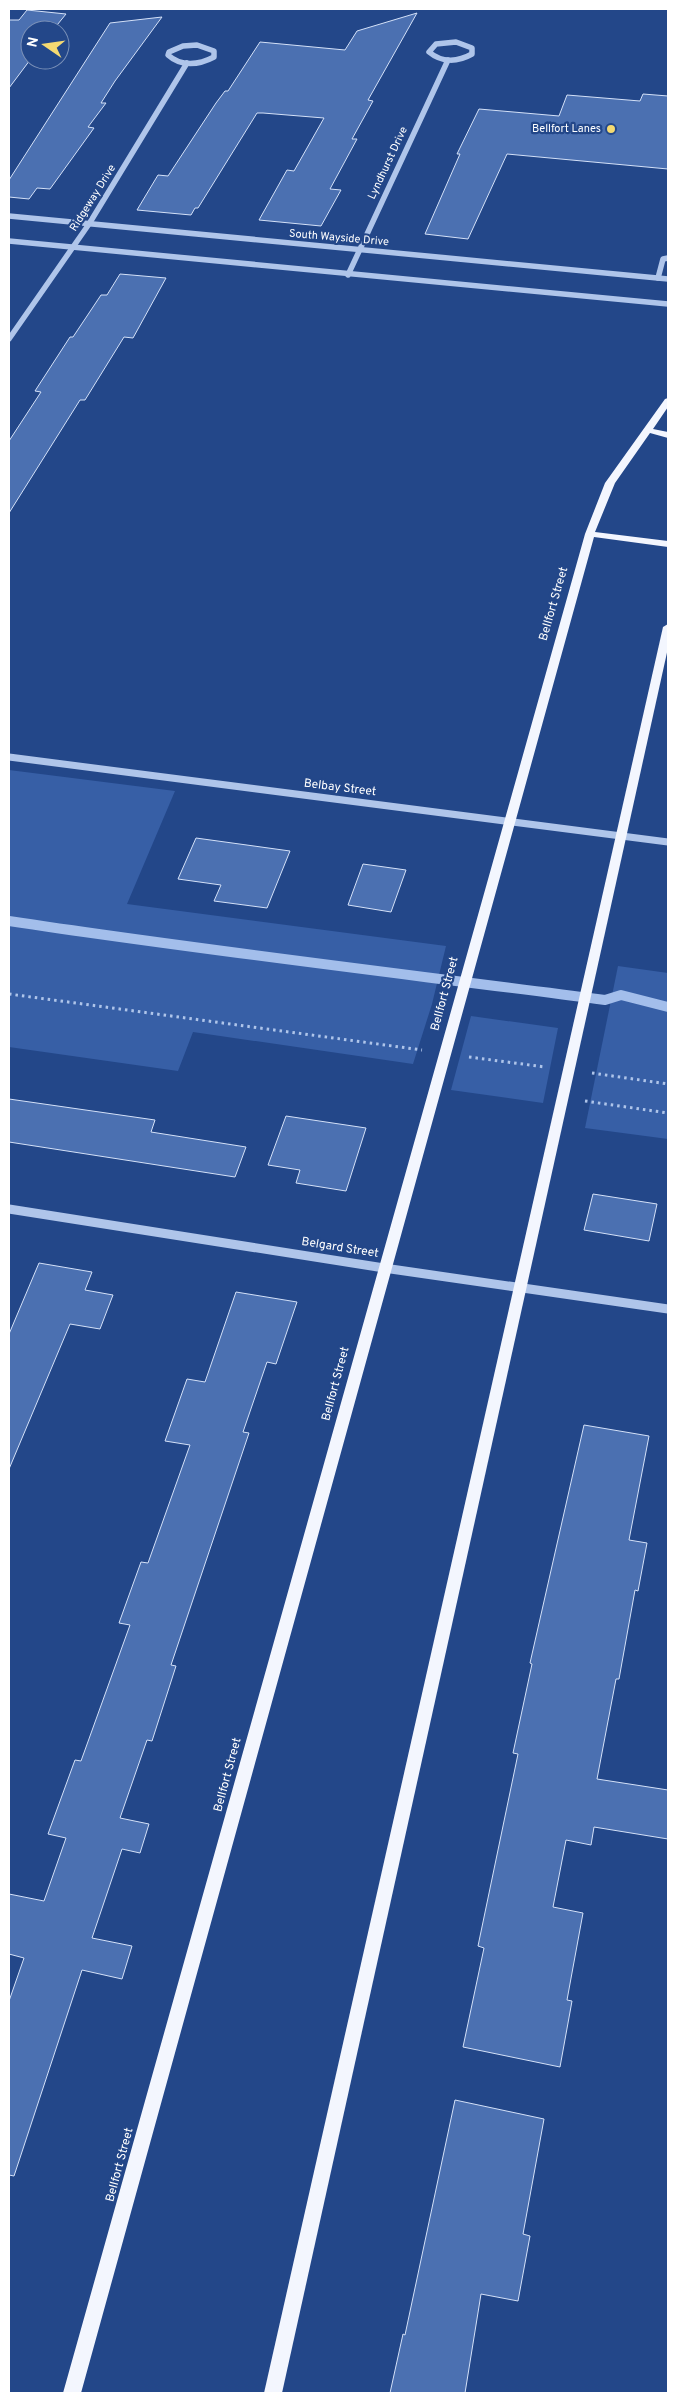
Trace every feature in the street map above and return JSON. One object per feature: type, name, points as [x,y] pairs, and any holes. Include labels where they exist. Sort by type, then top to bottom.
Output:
[{"type":"main road","name":"Bellfort Street","points":[[72,2393],[456,1009],[590,534],[610,483],[668,401]]},
{"type":"main road","points":[[647,430],[668,435]]},
{"type":"main road","points":[[590,534],[668,544]]},
{"type":"main road","points":[[273,2393],[668,627]]},
{"type":"street","points":[[456,42],[469,46],[474,51],[463,59],[448,60],[431,55],[429,49],[442,43],[456,42]]},
{"type":"street","points":[[190,45],[205,46],[214,51],[214,57],[210,60],[187,63],[170,58],[169,52],[176,47],[190,45]]},
{"type":"street","name":"Lyndhurst Drive","points":[[348,275],[448,60]]},
{"type":"street","name":"Ridgeway Drive","points":[[9,339],[89,224],[187,63]]},
{"type":"street","name":"South Wayside Drive","points":[[9,216],[668,279]]},
{"type":"street","points":[[9,241],[348,275],[668,304]]},
{"type":"street","points":[[658,278],[663,259],[668,258]]},
{"type":"street","name":"Belbay Street","points":[[9,757],[668,842]]},
{"type":"street","name":"Belgard Street","points":[[9,1209],[384,1268],[668,1309]]},
{"type":"path","points":[[9,994],[427,1051]]},
{"type":"path","points":[[461,1056],[550,1068]]},
{"type":"path","points":[[584,1072],[668,1084]]},
{"type":"path","points":[[562,1098],[668,1113]]},
{"type":"shaded area","points":[[9,770],[175,791],[127,904],[446,946],[432,1004],[413,1064],[193,1032],[178,1071],[9,1047]]},
{"type":"shaded area","points":[[618,966],[668,973],[668,1139],[585,1128]]},
{"type":"shaded area","points":[[471,1016],[558,1028],[543,1103],[451,1090]]},
{"type":"building","points":[[27,10],[66,14],[61,20],[20,20],[20,70],[22,70],[9,88],[9,20],[19,20]]},
{"type":"building","points":[[417,13],[368,100],[373,101],[352,139],[357,139],[330,189],[341,190],[321,226],[259,220],[287,170],[294,171],[324,118],[257,113],[198,208],[195,208],[191,215],[137,210],[158,175],[168,176],[216,103],[225,91],[228,91],[260,42],[345,50],[357,31]]},
{"type":"building","points":[[162,17],[115,81],[101,103],[106,103],[88,127],[94,128],[50,189],[37,188],[29,199],[9,197],[9,180],[110,23]]},
{"type":"building","points":[[643,94],[668,96],[668,169],[507,154],[468,239],[425,234],[460,154],[457,154],[479,109],[559,116],[567,95],[640,101]]},
{"type":"building","points":[[120,274],[166,278],[133,338],[124,337],[85,400],[80,400],[9,513],[9,441],[41,392],[35,391],[70,337],[73,337],[101,295],[107,295]]},
{"type":"building","points":[[196,838],[290,851],[267,908],[214,901],[221,885],[178,879]]},
{"type":"building","points":[[363,864],[406,870],[391,912],[348,905]]},
{"type":"building","points":[[9,1099],[155,1120],[151,1132],[246,1147],[235,1177],[9,1142]]},
{"type":"building","points":[[286,1116],[366,1128],[346,1191],[296,1183],[300,1170],[268,1165]]},
{"type":"building","points":[[593,1194],[657,1204],[649,1241],[584,1230]]},
{"type":"building","points":[[39,1263],[92,1272],[85,1290],[113,1295],[100,1329],[70,1324],[9,1469],[9,1334]]},
{"type":"building","points":[[236,1292],[297,1302],[276,1364],[267,1362],[243,1432],[249,1433],[171,1665],[176,1666],[152,1741],[147,1740],[120,1818],[149,1824],[140,1853],[122,1849],[92,1938],[132,1946],[122,1979],[82,1970],[14,2176],[9,2175],[9,2001],[24,1958],[9,1954],[9,1894],[44,1901],[66,1838],[48,1834],[75,1760],[81,1761],[130,1625],[119,1623],[141,1562],[148,1563],[190,1445],[165,1441],[187,1379],[205,1382]]},
{"type":"building","points":[[584,1425],[649,1436],[629,1540],[647,1543],[638,1591],[635,1590],[619,1679],[616,1679],[597,1779],[668,1790],[668,1839],[594,1827],[591,1845],[566,1840],[553,1907],[583,1913],[567,2000],[572,2001],[560,2067],[463,2047],[484,1948],[478,1946],[518,1754],[513,1753],[532,1664],[530,1663]]},
{"type":"building","points":[[455,2100],[544,2119],[523,2234],[530,2236],[518,2301],[481,2294],[465,2393],[390,2393],[403,2334],[405,2335]]},
{"type":"waterway","points":[[9,921],[605,1000],[621,995],[668,1007]]},
{"type":"place","name":"Bellfort Lanes","points":[[611,129]]}]
